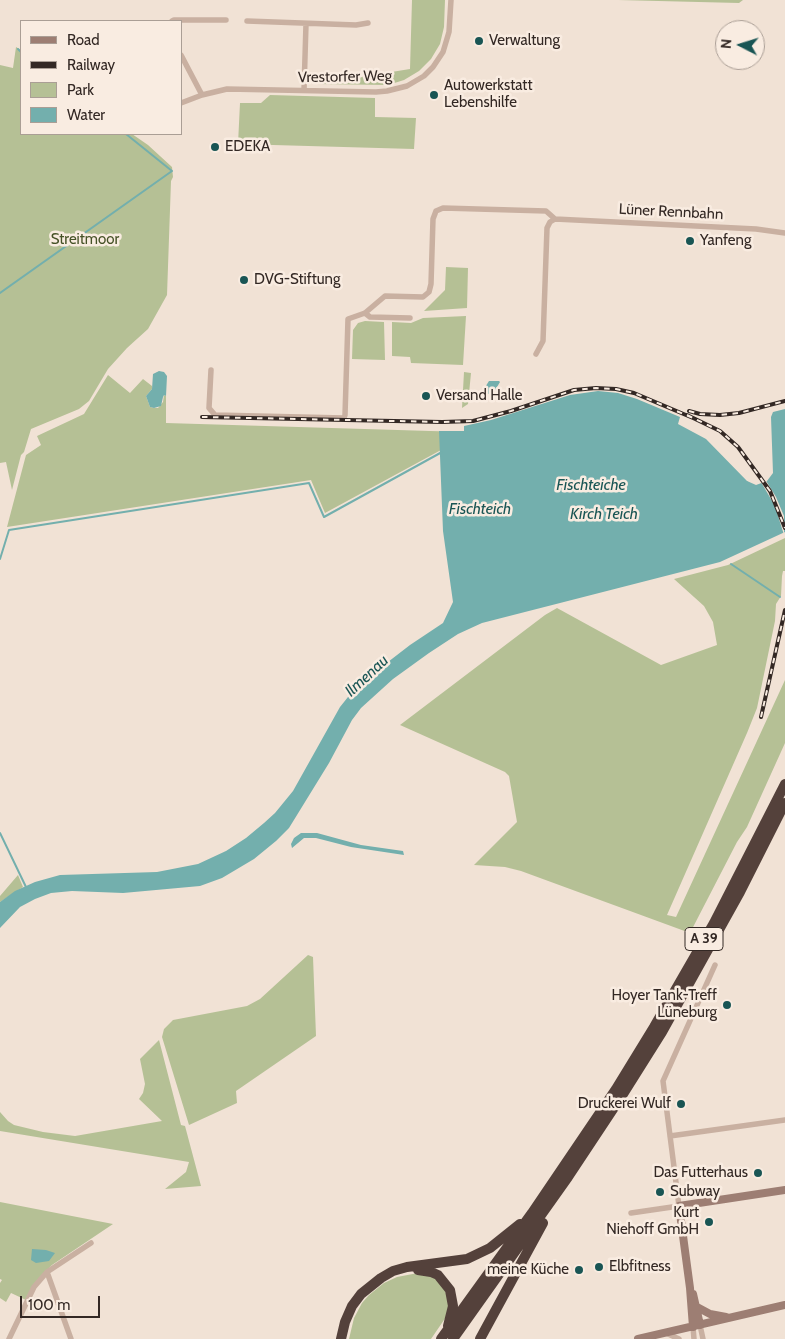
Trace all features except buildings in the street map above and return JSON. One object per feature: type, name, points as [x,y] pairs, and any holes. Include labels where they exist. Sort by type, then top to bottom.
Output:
[{"type":"highway","name":"A 39","points":[[447,1337],[616,1090],[718,916],[785,784]]},
{"type":"highway","name":"A 39","points":[[447,1337],[568,1177],[623,1094],[666,1024],[740,892],[785,804]]},
{"type":"highway","points":[[480,1339],[568,1177]]},
{"type":"highway","points":[[341,1339],[345,1322],[352,1306],[361,1294],[381,1278],[393,1271],[407,1267],[452,1262],[473,1256],[498,1242],[532,1213]]},
{"type":"highway","points":[[346,1339],[349,1323],[356,1308],[374,1287],[394,1275],[416,1270],[438,1275],[450,1290],[453,1306],[447,1337]]},
{"type":"street","name":"Vrestorfer Weg","points":[[182,104],[202,95],[227,89],[387,91],[406,86],[416,81],[433,67],[443,52],[449,32],[450,0]]},
{"type":"street","points":[[182,20],[226,20]]},
{"type":"street","points":[[247,21],[356,25],[368,23]]},
{"type":"street","points":[[304,90],[306,24]]},
{"type":"street","points":[[182,57],[202,95]]},
{"type":"street","name":"Lüner Rennbahn","points":[[365,313],[385,296],[423,297],[429,292],[431,284],[433,219],[436,211],[440,209],[546,211],[555,219],[756,229],[785,233]]},
{"type":"street","points":[[536,354],[543,341],[547,228],[550,222],[555,219]]},
{"type":"street","points":[[210,370],[210,408],[215,415],[344,418],[348,319],[365,313],[370,317],[410,318]]},
{"type":"street","points":[[703,1339],[696,1326],[690,1288],[663,1081],[715,965]]},
{"type":"street","points":[[670,1136],[785,1120]]},
{"type":"street","points":[[631,1213],[785,1190]]},
{"type":"street","points":[[9,1339],[34,1287],[47,1272],[91,1243]]},
{"type":"street","points":[[47,1272],[71,1339]]},
{"type":"street","points":[[690,1288],[697,1306],[694,1339]]},
{"type":"street","points":[[638,1339],[785,1304]]},
{"type":"street","points":[[697,1306],[710,1314],[730,1318]]},
{"type":"street","points":[[666,1333],[679,1339]]},
{"type":"green space","points":[[412,0],[445,0],[444,27],[440,44],[431,59],[419,71],[404,80],[388,85],[317,84],[410,69]]},
{"type":"green space","points":[[618,0],[743,0],[739,3]]},
{"type":"green space","name":"Streitmoor","points":[[16,47],[20,49],[20,135],[133,135],[148,145],[172,167],[173,177],[171,181],[167,295],[148,329],[108,369],[89,401],[79,409],[31,429],[24,452],[21,455],[12,490],[6,462],[0,463],[0,65],[13,68]]},
{"type":"green space","points":[[270,95],[375,98],[375,117],[416,118],[414,149],[238,144],[240,103],[261,103]]},
{"type":"green space","points":[[446,267],[468,268],[467,308],[424,311],[445,290]]},
{"type":"green space","points":[[466,316],[463,365],[411,363],[410,357],[392,356],[392,322],[411,323],[423,318]]},
{"type":"green space","points":[[365,321],[384,322],[385,360],[352,359],[353,330],[358,323]]},
{"type":"green space","points":[[464,372],[471,373],[468,404],[462,408]]},
{"type":"green space","points":[[108,375],[130,393],[143,379],[152,386],[152,389],[146,396],[150,407],[158,408],[163,402],[164,395],[166,396],[166,423],[464,432],[747,481],[785,508],[454,602],[441,450],[325,513],[311,480],[7,527],[26,455],[41,445],[37,436],[84,414]]},
{"type":"green space","points":[[785,538],[785,571],[783,571],[782,576],[781,596],[776,604],[775,621],[757,708],[667,915],[676,917],[785,680],[785,743],[747,827],[737,842],[690,933],[521,871],[505,867],[474,865],[517,822],[509,776],[505,772],[400,725],[545,615],[557,608],[661,665],[717,645],[713,622],[704,606],[674,579],[728,565]]},
{"type":"green space","points":[[18,875],[23,887],[0,902],[0,896]]},
{"type":"green space","points":[[308,955],[313,957],[316,1036],[236,1091],[237,1103],[189,1125],[162,1037],[164,1029],[173,1020],[247,1006],[260,999]]},
{"type":"green space","points":[[159,1040],[181,1125],[185,1126],[201,1186],[165,1189],[186,1172],[189,1162],[0,1131],[0,1112],[14,1125],[43,1132],[75,1136],[162,1121],[139,1099],[145,1084],[140,1059]]},
{"type":"green space","points":[[0,1202],[113,1224],[52,1265],[43,1274],[26,1300],[11,1293],[6,1302],[0,1298],[0,1283],[2,1280],[0,1279]]},
{"type":"green space","points":[[418,1273],[435,1277],[444,1286],[449,1305],[446,1317],[431,1339],[349,1339],[354,1318],[369,1295],[384,1283],[397,1277]]},
{"type":"water","points":[[159,371],[164,372],[167,376],[166,396],[164,395],[163,397],[161,406],[154,408],[150,407],[146,396],[152,389],[153,374]]},
{"type":"water","points":[[489,381],[500,382],[494,392],[485,395],[482,392]]},
{"type":"water","name":"Fischteiche","points":[[598,391],[618,393],[637,399],[680,417],[678,424],[706,439],[747,481],[756,485],[767,481],[773,473],[771,417],[773,412],[785,409],[785,532],[720,562],[482,623],[458,634],[393,679],[361,708],[352,720],[329,763],[289,828],[254,859],[222,878],[200,886],[123,893],[72,891],[51,893],[20,907],[0,928],[0,902],[15,891],[35,882],[60,875],[157,872],[198,864],[226,851],[264,823],[293,791],[340,707],[348,697],[375,672],[443,623],[453,602],[443,531],[439,431],[464,431],[464,426],[491,420],[570,395]]},
{"type":"water","points":[[301,833],[317,833],[361,845],[403,851],[404,855],[351,847],[316,838],[304,838],[292,848],[291,844],[294,838]]},
{"type":"water","points":[[32,1249],[55,1253],[49,1261],[36,1263],[31,1260]]},
{"type":"pier","points":[[765,479],[776,497],[784,516],[784,535],[775,506],[761,482]]},
{"type":"waterway","points":[[0,293],[172,171],[127,135]]},
{"type":"waterway","points":[[0,559],[9,530],[309,483],[324,517],[442,452]]},
{"type":"waterway","points":[[731,564],[780,597]]},
{"type":"waterway","points":[[0,833],[26,887]]},
{"type":"railway","points":[[202,417],[473,421],[511,411],[574,390],[596,388],[616,389],[634,393],[693,418]]},
{"type":"railway","points":[[689,411],[700,414],[720,415],[739,413],[785,401]]},
{"type":"railway","points":[[687,415],[720,431],[738,447],[770,491],[785,528]]},
{"type":"railway","points":[[761,717],[785,610]]},
{"type":"place","name":"Verwaltung","points":[[479,41]]},
{"type":"place","name":"Autowerkstatt Lebenshilfe","points":[[434,95]]},
{"type":"place","name":"EDEKA","points":[[215,147]]},
{"type":"place","name":"Yanfeng","points":[[690,241]]},
{"type":"place","name":"DVG-Stiftung","points":[[244,280]]},
{"type":"place","name":"Versand Halle","points":[[426,396]]},
{"type":"place","name":"Hoyer Tank-Treff Lüneburg","points":[[727,1005]]},
{"type":"place","name":"Druckerei Wulf","points":[[681,1104]]},
{"type":"place","name":"Das Futterhaus","points":[[758,1173]]},
{"type":"place","name":"Subway","points":[[660,1192]]},
{"type":"place","name":"Kurt Niehoff GmbH","points":[[709,1222]]},
{"type":"place","name":"Elbfitness","points":[[599,1267]]},
{"type":"place","name":"meine Küche","points":[[579,1270]]},
{"type":"water label","name":"Fischteich","points":[[480,509]]},
{"type":"water label","name":"Kirch Teich","points":[[604,514]]},
{"type":"water label","name":"Ilmenau","points":[[367,676]]}]
